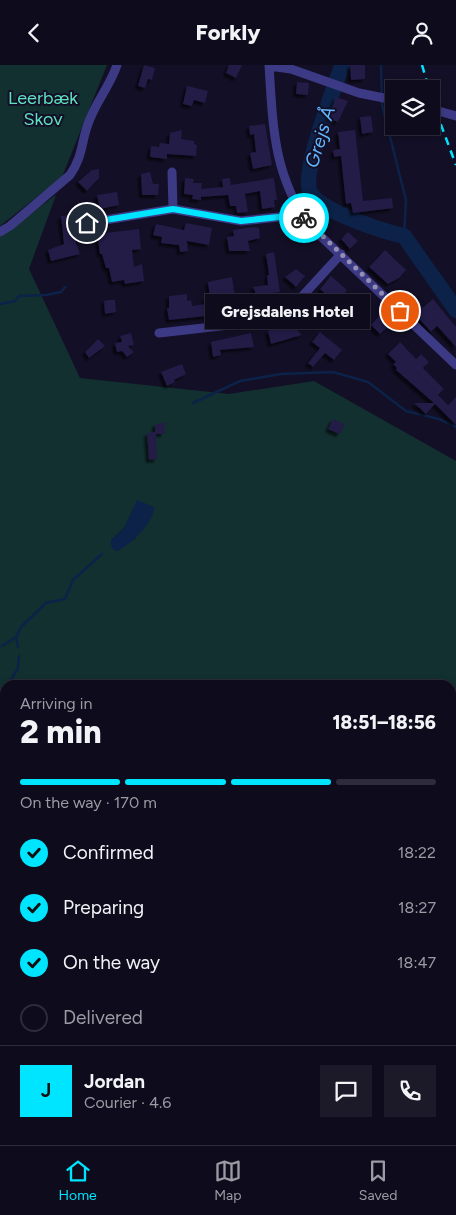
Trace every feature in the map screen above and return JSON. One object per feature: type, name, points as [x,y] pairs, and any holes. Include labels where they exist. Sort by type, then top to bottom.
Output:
[{"type":"street","points":[[0,232],[10,226],[70,175],[78,164],[88,123],[112,81],[117,65]]},
{"type":"street","points":[[385,98],[343,87],[291,69],[269,66],[279,163],[286,185],[300,213],[310,226],[456,365]]},
{"type":"street","points":[[440,112],[456,116]]},
{"type":"street","points":[[172,172],[173,209]]},
{"type":"street","points":[[87,236],[87,223],[173,209],[241,221],[300,213]]},
{"type":"street","points":[[160,333],[273,320],[285,315],[341,254]]},
{"type":"green space","name":"Leerbæk Skov","points":[[0,65],[107,65],[62,177],[0,226]]},
{"type":"green space","points":[[56,195],[29,269],[80,378],[229,394],[314,381],[456,461],[456,680],[0,680],[0,236]],"holes":[[[137,501],[136,538],[117,551],[111,540],[124,528]]]},
{"type":"water","points":[[137,500],[154,507],[153,513],[146,526],[134,539],[121,549],[115,551],[111,546],[111,540],[124,528]]},
{"type":"building","points":[[144,65],[155,68],[152,80],[148,79],[145,88],[138,86]]},
{"type":"building","points":[[229,65],[242,65],[236,78],[226,73]]},
{"type":"building","points":[[350,65],[365,65],[365,79],[351,80]]},
{"type":"building","points":[[297,82],[309,83],[308,95],[296,94]]},
{"type":"building","points":[[187,86],[208,91],[205,103],[194,100],[192,106],[183,104]]},
{"type":"building","points":[[336,97],[348,101],[338,122],[328,118]]},
{"type":"building","points":[[371,116],[373,132],[362,134],[360,117]]},
{"type":"building","points":[[265,124],[272,165],[253,169],[250,153],[256,152],[254,134],[250,135],[249,126]]},
{"type":"building","points":[[182,130],[181,139],[194,141],[194,144],[197,145],[196,156],[167,154],[167,159],[150,157],[151,146],[159,147],[160,143],[169,144],[170,133]]},
{"type":"building","points":[[355,130],[363,201],[392,198],[393,208],[353,213],[351,203],[346,204],[341,156],[334,157],[333,150],[340,149],[338,132]]},
{"type":"building","points":[[99,169],[99,178],[87,191],[78,182],[92,170]]},
{"type":"building","points":[[150,172],[153,184],[159,184],[158,195],[142,195],[141,174]]},
{"type":"building","points":[[185,178],[194,179],[193,183],[202,183],[201,189],[223,187],[222,179],[230,178],[231,185],[274,178],[277,200],[274,200],[275,207],[262,209],[260,191],[245,194],[248,212],[237,213],[236,206],[230,206],[228,195],[201,197],[201,200],[192,199],[193,195],[184,194]]},
{"type":"building","points":[[117,192],[119,205],[100,209],[97,195]]},
{"type":"building","points":[[74,215],[76,243],[80,254],[51,261],[48,250],[64,244],[61,216]]},
{"type":"building","points":[[186,223],[212,228],[209,245],[187,241],[188,251],[180,252],[179,245],[161,243],[162,237],[153,235],[156,224],[184,230]]},
{"type":"building","points":[[259,228],[260,238],[248,241],[250,251],[229,251],[227,237],[234,236],[233,230]]},
{"type":"building","points":[[139,229],[141,249],[132,250],[134,267],[142,264],[144,281],[125,284],[124,280],[112,282],[109,268],[106,268],[102,254],[100,254],[97,234]]},
{"type":"building","points":[[348,232],[358,241],[350,249],[341,239]]},
{"type":"building","points":[[385,250],[406,270],[399,278],[388,284],[369,267]]},
{"type":"building","points":[[274,252],[280,292],[265,294],[266,298],[258,299],[253,287],[268,285],[267,275],[269,275],[266,254]]},
{"type":"building","points":[[296,269],[305,276],[296,287],[285,277]]},
{"type":"building","points":[[331,276],[347,290],[341,297],[336,293],[331,299],[320,289]]},
{"type":"building","points":[[232,277],[235,297],[249,296],[250,306],[225,310],[225,314],[169,320],[167,308],[169,308],[169,296],[187,294],[187,301],[191,300],[192,306],[206,304],[205,298],[210,298],[208,282]]},
{"type":"building","points":[[433,299],[456,327],[456,347],[437,326],[431,332],[415,314]]},
{"type":"building","points":[[115,300],[116,312],[105,314],[104,301]]},
{"type":"building","points":[[379,316],[389,326],[380,334],[371,325]]},
{"type":"building","points":[[291,324],[302,335],[271,344],[268,331]]},
{"type":"building","points":[[320,332],[342,350],[334,360],[325,353],[313,367],[308,363],[320,348],[312,342]]},
{"type":"building","points":[[131,333],[134,345],[128,346],[134,352],[127,357],[122,351],[117,352],[115,343],[122,342],[120,336]]},
{"type":"building","points":[[251,333],[254,347],[220,350],[221,355],[213,357],[211,342]]},
{"type":"building","points":[[98,339],[105,346],[89,358],[85,352]]},
{"type":"building","points":[[400,342],[416,359],[421,354],[429,362],[423,368],[444,389],[438,395],[448,405],[456,397],[456,425],[435,404],[426,414],[414,403],[434,403],[396,370],[397,368],[393,364],[396,362],[388,354]]},
{"type":"building","points":[[182,364],[186,374],[167,386],[161,372]]},
{"type":"building","points":[[333,419],[345,424],[339,434],[328,429]]},
{"type":"building","points":[[165,423],[164,434],[156,434],[157,459],[149,460],[147,433],[155,432],[155,424]]},
{"type":"waterway","name":"Grejs Å","points":[[342,65],[319,131],[310,170],[309,184],[311,194],[318,201],[340,214],[404,236],[456,310]]},
{"type":"waterway","points":[[381,65],[382,105],[406,200],[404,236]]},
{"type":"waterway","points":[[0,304],[15,301],[19,296],[46,295],[61,292],[65,287]]},
{"type":"waterway","points":[[193,403],[240,381],[281,374],[333,372],[368,382],[406,411],[439,419],[456,427]]},
{"type":"waterway","points":[[2,646],[16,637],[21,627],[46,603],[65,599],[73,580],[102,554]]},
{"type":"waterway","points":[[16,637],[18,647]]},
{"type":"waterway","points":[[11,680],[18,668],[19,656]]},
{"type":"railway","points":[[422,65],[426,80]]},
{"type":"railway","points":[[440,122],[456,165]]},
{"type":"way so far","points":[[304,218],[310,226],[400,311]]},
{"type":"place","name":"Grejsdalens Hotel","points":[[400,311]]},
{"type":"route","points":[[87,223],[173,209],[241,221],[255,221],[300,213],[304,218]]}]
